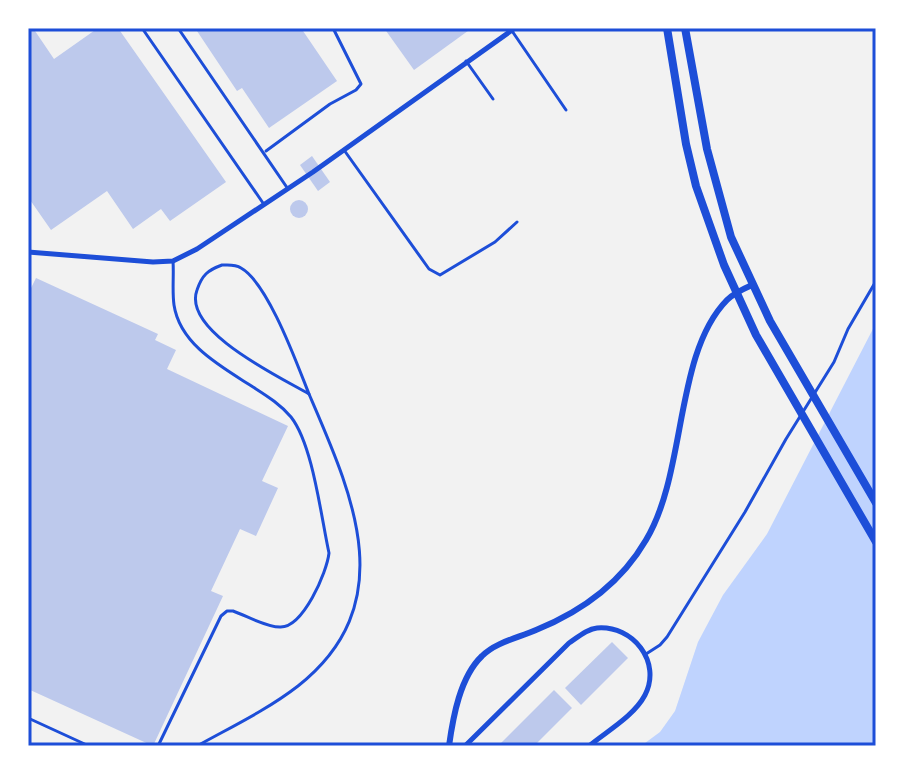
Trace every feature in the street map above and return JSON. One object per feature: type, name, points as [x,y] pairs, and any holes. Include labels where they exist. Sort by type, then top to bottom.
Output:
[{"type":"main road","points":[[667,28],[686,144],[715,243],[756,335],[876,542]]},
{"type":"main road","points":[[685,28],[699,111],[731,237],[770,321],[876,503]]},
{"type":"street","points":[[28,252],[173,261],[197,249],[288,189],[512,29]]},
{"type":"street","points":[[449,746],[464,688],[482,656],[500,644],[574,612],[608,588],[636,556],[661,511],[669,485],[697,354],[719,310],[736,292],[752,285]]},
{"type":"street","points":[[465,746],[560,651],[588,631],[614,629],[639,644],[651,671],[644,697],[637,707],[589,746]]},
{"type":"lane","points":[[142,28],[264,205]]},
{"type":"lane","points":[[178,28],[288,189]]},
{"type":"lane","points":[[264,152],[361,84],[333,28]]},
{"type":"lane","points":[[512,29],[566,110]]},
{"type":"lane","points":[[466,61],[493,99]]},
{"type":"lane","points":[[344,150],[429,269],[440,275],[495,242],[517,222]]},
{"type":"lane","points":[[158,746],[221,616],[233,611],[279,627],[294,623],[302,616],[327,565],[329,553],[304,439],[293,419],[278,403],[211,360],[188,336],[174,306],[173,261]]},
{"type":"lane","points":[[197,746],[298,686],[330,654],[351,616],[361,556],[349,492],[309,394],[270,305],[250,275],[232,265],[210,269],[199,283],[195,296],[196,310],[204,323],[245,356],[309,394]]},
{"type":"lane","points":[[645,654],[667,637],[745,512],[834,362],[848,329],[876,281]]},
{"type":"lane","points":[[28,718],[89,746]]},
{"type":"water","points":[[876,323],[876,746],[641,746],[660,732],[675,711],[698,642],[723,595],[767,534]]},
{"type":"building","points":[[28,28],[33,28],[54,59],[98,28],[118,28],[226,182],[170,221],[161,209],[133,229],[107,191],[51,230],[28,197]]},
{"type":"building","points":[[195,28],[301,28],[337,81],[269,128],[242,88],[237,91]]},
{"type":"building","points":[[384,28],[472,28],[414,70]]},
{"type":"building","points":[[312,156],[330,182],[318,191],[300,165]]},
{"type":"building","points":[[299,200],[308,209],[299,218],[290,209]]},
{"type":"building","points":[[36,278],[158,334],[155,340],[176,350],[167,369],[288,426],[262,481],[278,488],[256,536],[240,529],[211,591],[223,596],[153,746],[28,689],[28,286],[31,288]]},
{"type":"building","points":[[612,642],[628,658],[581,705],[565,688]]},
{"type":"building","points":[[554,690],[572,708],[534,746],[498,746]]}]
